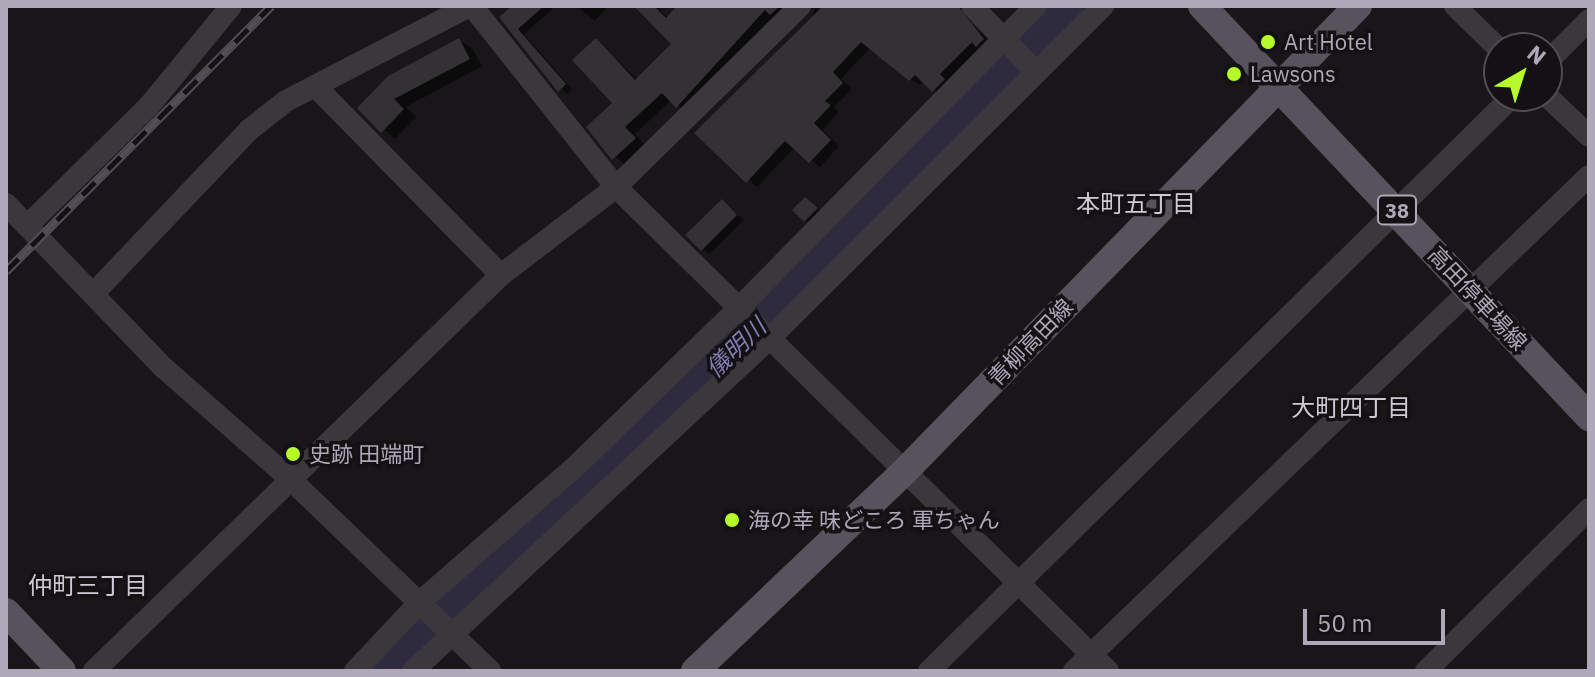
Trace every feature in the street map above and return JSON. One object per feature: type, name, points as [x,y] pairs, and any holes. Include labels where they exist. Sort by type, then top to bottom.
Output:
[{"type":"main road","name":"高田停車場線","points":[[1202,6],[1589,417]]},
{"type":"main road","name":"青柳高田線","points":[[695,671],[903,473],[1358,6]]},
{"type":"main road","points":[[6,612],[62,671]]},
{"type":"street","points":[[27,226],[149,106],[231,6]]},
{"type":"street","points":[[93,294],[249,130],[315,86],[471,6],[616,187],[903,473],[1108,671]]},
{"type":"street","points":[[94,671],[288,477],[501,275],[616,187],[800,6]]},
{"type":"street","points":[[972,6],[1032,68]]},
{"type":"street","points":[[355,671],[742,313],[1006,41],[1036,6]]},
{"type":"street","points":[[413,671],[450,632],[769,339],[1032,68],[1103,6]]},
{"type":"street","points":[[1455,6],[1483,33]]},
{"type":"street","points":[[1563,46],[1589,20]]},
{"type":"street","points":[[315,86],[501,275]]},
{"type":"street","points":[[1563,111],[1589,136]]},
{"type":"street","points":[[929,671],[1497,112]]},
{"type":"street","points":[[1074,671],[1467,288],[1589,176]]},
{"type":"street","points":[[6,204],[164,368],[288,477],[490,671]]},
{"type":"street","points":[[1426,671],[1589,509]]},
{"type":"building","points":[[512,6],[544,6],[518,29],[566,84],[558,92],[499,17]]},
{"type":"building","points":[[634,6],[654,6],[666,18],[677,6],[780,6],[770,15],[765,10],[676,108],[662,93],[625,127],[636,138],[612,160],[586,127],[612,103],[572,60],[596,38],[635,80],[671,44]]},
{"type":"building","points":[[823,6],[958,6],[984,39],[976,47],[972,42],[940,74],[945,79],[932,92],[915,75],[909,81],[861,42],[833,72],[843,83],[825,101],[831,105],[814,123],[831,140],[809,163],[785,141],[746,183],[694,133]]},
{"type":"building","points":[[459,38],[470,59],[394,99],[404,109],[381,133],[357,108],[388,76]]},
{"type":"building","points":[[805,197],[818,208],[804,222],[792,210]]},
{"type":"building","points":[[722,199],[737,215],[701,251],[685,235]]},
{"type":"waterway","name":"儀明川","points":[[385,671],[443,611],[726,360],[1068,6]]},
{"type":"railway","points":[[6,271],[271,6]]},
{"type":"place","name":"Art Hotel","points":[[1268,42]]},
{"type":"place","name":"Lawsons","points":[[1234,74]]},
{"type":"place","name":"史跡 田端町","points":[[293,454]]},
{"type":"place","name":"海の幸 味どころ 軍ちゃん","points":[[732,520]]},
{"type":"district","name":"本町五丁目","points":[[1136,204]]},
{"type":"district","name":"大町四丁目","points":[[1351,408]]},
{"type":"district","name":"仲町三丁目","points":[[88,586]]}]
